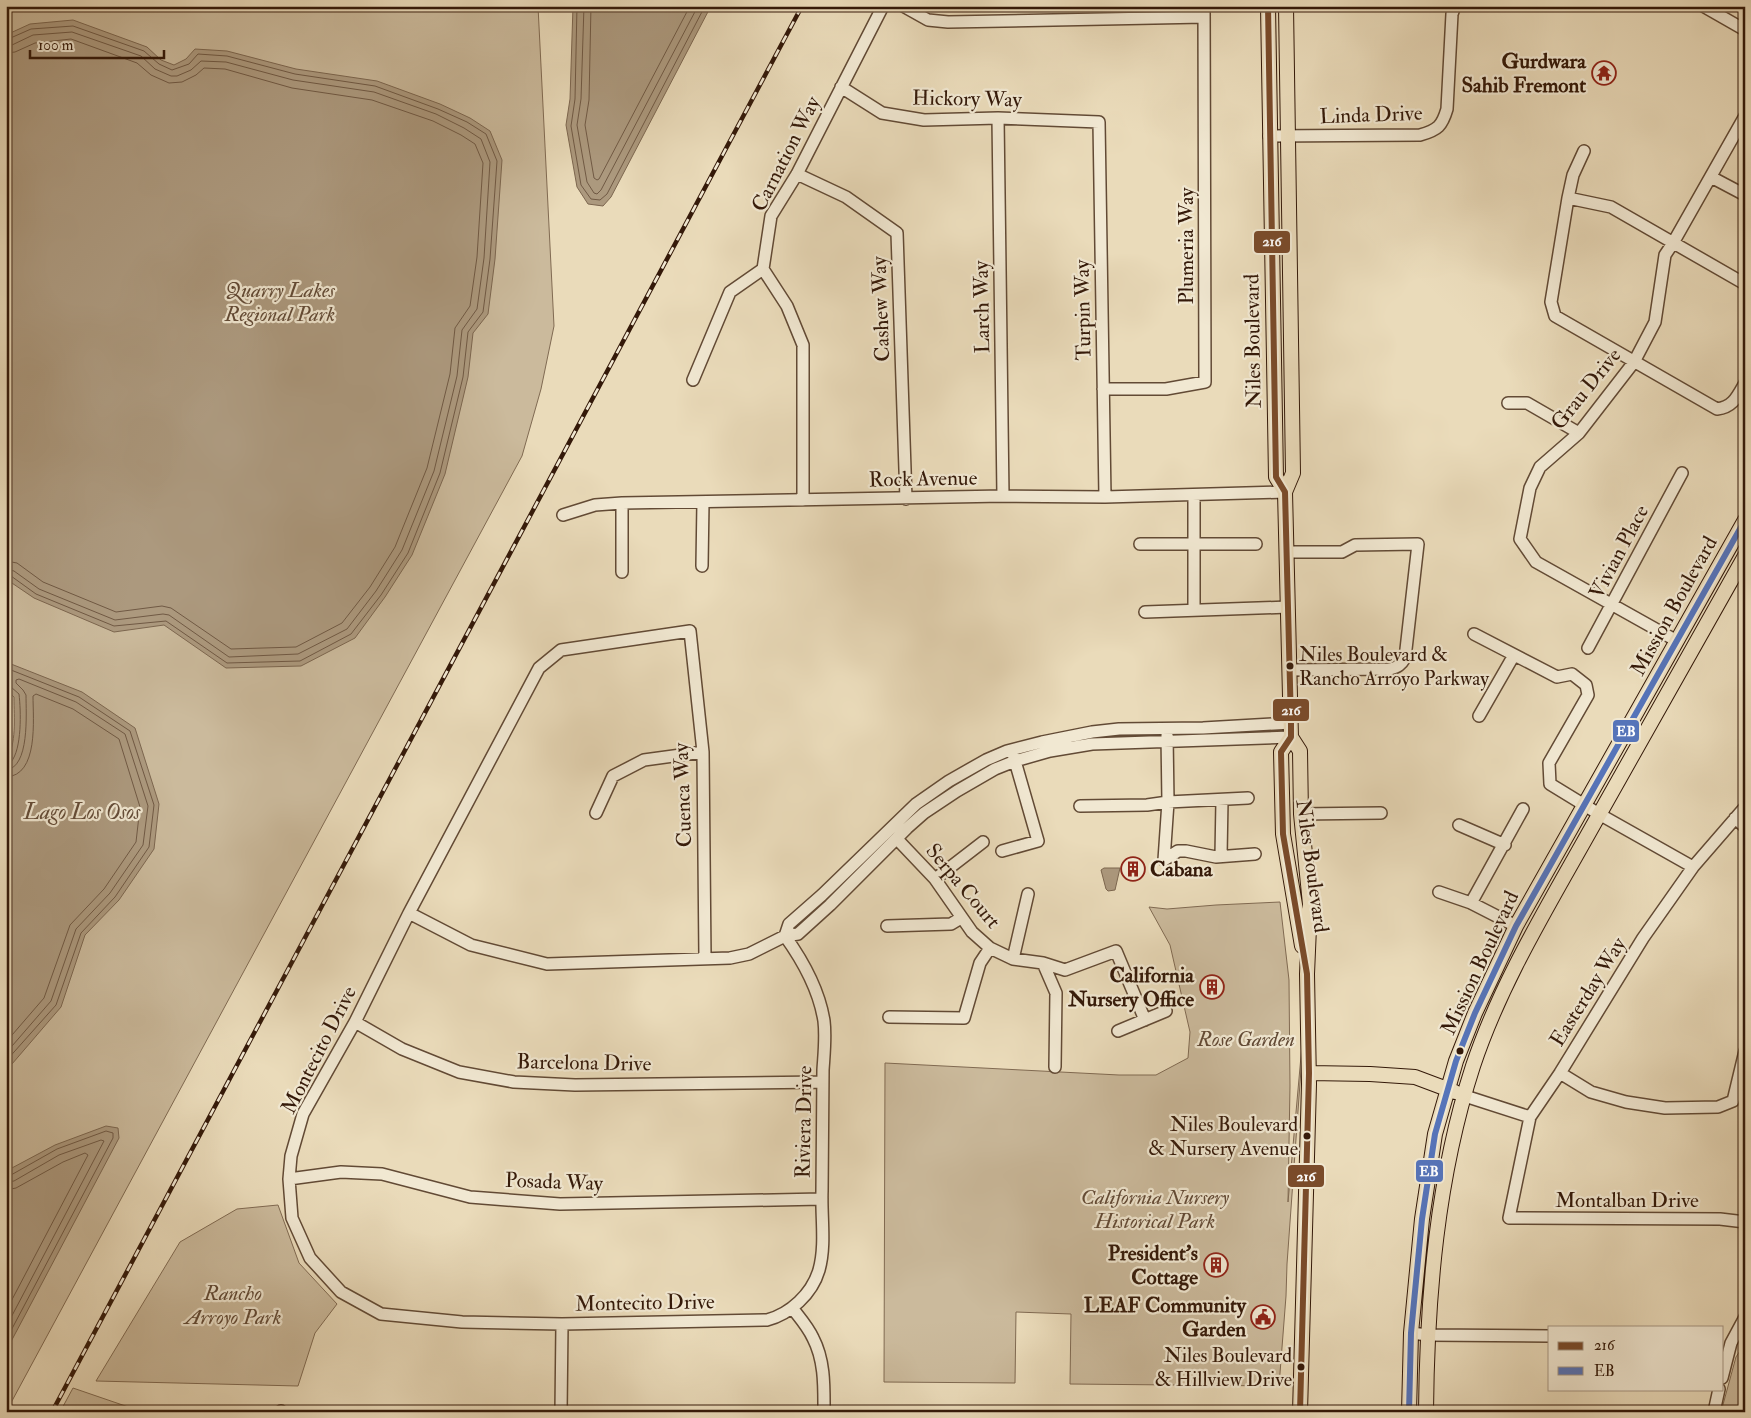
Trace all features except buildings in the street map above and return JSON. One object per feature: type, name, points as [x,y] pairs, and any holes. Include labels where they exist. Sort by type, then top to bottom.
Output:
[{"type":"main road","name":"Niles Boulevard","points":[[1268,6],[1276,477],[1286,492]]},
{"type":"main road","name":"Niles Boulevard","points":[[1286,6],[1293,473],[1286,492],[1289,670],[1291,730],[1300,750],[1301,814],[1310,904],[1307,974],[1309,1073],[1300,1412]]},
{"type":"main road","name":"Mission Boulevard","points":[[1409,1412],[1411,1333],[1428,1177],[1435,1134],[1456,1061],[1475,1013],[1516,926],[1745,520]]},
{"type":"main road","name":"Mission Boulevard","points":[[1426,1412],[1428,1335],[1434,1256],[1441,1201],[1454,1135],[1473,1067],[1492,1015],[1532,936],[1599,814],[1745,556]]},
{"type":"main road","name":"Niles Boulevard","points":[[1291,730],[1281,752],[1283,834],[1307,974]]},
{"type":"main road","points":[[1309,1073],[1415,1077],[1465,1096]]},
{"type":"street","name":"Carnation Way","points":[[763,269],[771,216],[797,174],[883,6]]},
{"type":"street","points":[[902,6],[928,20],[948,22],[1095,12],[1204,12]]},
{"type":"street","name":"Linda Drive","points":[[1269,136],[1420,135],[1434,131],[1444,119],[1447,109],[1452,14],[1455,6]]},
{"type":"street","points":[[1703,6],[1745,30]]},
{"type":"street","name":"Plumeria Way","points":[[1103,389],[1166,389],[1205,382],[1204,12]]},
{"type":"street","name":"Hickory Way","points":[[841,87],[882,113],[924,120],[998,118],[1099,122]]},
{"type":"street","name":"Grau Drive","points":[[1677,641],[1536,562],[1520,539],[1530,488],[1540,467],[1579,433],[1634,362],[1655,322],[1665,255],[1745,116]]},
{"type":"street","name":"Larch Way","points":[[998,118],[1003,496]]},
{"type":"street","name":"Turpin Way","points":[[1099,122],[1105,497]]},
{"type":"street","points":[[1584,151],[1573,175],[1568,198],[1552,302],[1555,316],[1717,408],[1727,408],[1745,383]]},
{"type":"street","name":"Cashew Way","points":[[797,174],[846,197],[897,234],[906,499]]},
{"type":"street","points":[[1711,177],[1745,195]]},
{"type":"street","points":[[1568,198],[1611,207],[1745,284]]},
{"type":"street","points":[[693,380],[730,292],[763,269],[787,306],[802,345],[803,500]]},
{"type":"street","points":[[1508,403],[1527,403],[1579,433]]},
{"type":"street","name":"Vivian Place","points":[[1588,648],[1682,473]]},
{"type":"street","name":"Rock Avenue","points":[[564,515],[595,505],[622,503],[1003,496],[1105,497],[1286,492]]},
{"type":"street","points":[[1194,495],[1194,610]]},
{"type":"street","points":[[702,566],[703,502]]},
{"type":"street","points":[[622,503],[622,572]]},
{"type":"street","points":[[1140,544],[1256,544]]},
{"type":"street","points":[[1287,552],[1342,552],[1355,545],[1418,544],[1405,658],[1402,663],[1390,669],[1289,670]]},
{"type":"street","points":[[1145,612],[1288,607]]},
{"type":"street","name":"Cuenca Way","points":[[690,631],[702,752],[705,958]]},
{"type":"street","name":"Montecito Drive","points":[[690,631],[561,650],[540,668],[409,913],[355,1022],[303,1114],[291,1156],[289,1179],[292,1218],[310,1258],[341,1292],[381,1314],[462,1322],[562,1324],[767,1320],[779,1317],[793,1309]]},
{"type":"street","points":[[1474,634],[1557,677],[1572,674],[1586,685],[1588,695],[1549,763],[1550,784],[1584,806],[1693,867]]},
{"type":"street","points":[[1479,716],[1514,655]]},
{"type":"street","points":[[785,936],[789,924],[822,895],[916,804],[969,768],[1014,755],[1057,738],[1092,732],[1119,729],[1167,728],[1291,730]]},
{"type":"street","points":[[1167,728],[1168,802],[1164,860],[1178,852],[1186,851],[1216,857],[1255,854]]},
{"type":"street","points":[[409,913],[471,945],[547,964],[730,958],[749,954],[785,936],[798,934],[924,814],[957,790],[995,769],[1014,755],[1092,744],[1167,741],[1291,730]]},
{"type":"street","points":[[596,813],[613,776],[644,760],[702,752]]},
{"type":"street","points":[[1002,851],[1038,841],[1014,755]]},
{"type":"street","points":[[1080,806],[1147,805],[1168,802],[1248,798]]},
{"type":"street","points":[[1221,856],[1222,800]]},
{"type":"street","name":"Easterday Way","points":[[1509,1218],[1530,1117],[1560,1073],[1643,938],[1693,867],[1745,807]]},
{"type":"street","points":[[1471,903],[1523,809]]},
{"type":"street","points":[[1301,814],[1381,813]]},
{"type":"street","points":[[1734,818],[1745,828]]},
{"type":"street","points":[[1459,826],[1505,844]]},
{"type":"street","name":"Serpa Court","points":[[897,839],[935,879],[972,932],[990,948],[1013,959],[1043,963],[1065,970],[1116,951],[1146,1020]]},
{"type":"street","points":[[935,879],[983,842]]},
{"type":"street","points":[[1439,892],[1471,903],[1516,926]]},
{"type":"street","points":[[1013,959],[1028,894]]},
{"type":"street","points":[[887,926],[951,924],[961,918]]},
{"type":"street","name":"Riviera Drive","points":[[785,936],[799,956],[816,988],[824,1021],[822,1251],[819,1271],[813,1285],[793,1309]]},
{"type":"street","points":[[889,1017],[964,1018],[980,963],[990,948]]},
{"type":"street","points":[[1043,963],[1056,993],[1055,1067]]},
{"type":"street","points":[[1118,1031],[1166,1011]]},
{"type":"street","name":"Barcelona Drive","points":[[355,1022],[402,1049],[459,1072],[514,1082],[574,1085],[823,1082]]},
{"type":"street","points":[[1560,1073],[1591,1092],[1626,1102],[1665,1108],[1718,1107],[1733,1101],[1745,1052]]},
{"type":"street","points":[[1465,1096],[1530,1117]]},
{"type":"street","name":"Posada Way","points":[[289,1179],[341,1172],[382,1174],[470,1197],[560,1204],[822,1199]]},
{"type":"street","name":"Montalban Drive","points":[[1509,1218],[1720,1219],[1745,1222]]},
{"type":"street","points":[[793,1309],[814,1339],[820,1357],[824,1376],[824,1412]]},
{"type":"street","points":[[1724,1360],[1726,1341],[1745,1316]]},
{"type":"street","points":[[561,1412],[562,1324]]},
{"type":"street","points":[[1411,1333],[1428,1335],[1548,1336]]},
{"type":"street","points":[[1714,1412],[1719,1390]]},
{"type":"green space","name":"Quarry Lakes Regional Park","points":[[6,6],[538,6],[554,326],[541,389],[522,456],[6,1412]]},
{"type":"green space","name":"California Nursery Historical Park","points":[[1280,902],[1289,980],[1288,1202],[1306,1000],[1279,1386],[1070,1384],[1071,1314],[1016,1312],[1015,1383],[884,1382],[885,1063],[1119,1075],[1156,1075],[1188,1058],[1190,1032],[1170,945],[1149,907],[1167,909]]},
{"type":"green space","name":"Rancho Arroyo Park","points":[[278,1205],[299,1263],[337,1304],[315,1333],[298,1386],[96,1381],[180,1242],[237,1209]]},
{"type":"green space","points":[[1745,1343],[1745,1412],[1721,1412],[1736,1357]]},
{"type":"green space","points":[[73,1388],[143,1412],[60,1412]]},
{"type":"water","points":[[573,6],[711,6],[611,197],[603,206],[588,204],[577,187],[566,125],[570,99]]},
{"type":"water","points":[[73,20],[147,47],[161,60],[174,65],[186,59],[195,49],[227,51],[296,69],[377,81],[440,104],[470,118],[490,131],[502,160],[495,259],[488,314],[473,333],[468,377],[445,474],[412,555],[385,597],[355,638],[301,666],[226,668],[164,625],[114,632],[34,598],[6,579],[6,35],[30,24]]},
{"type":"water","name":"Lago Los Osos","points":[[6,662],[82,692],[135,728],[159,804],[154,849],[119,900],[85,935],[61,1007],[12,1064],[6,1067],[6,762],[10,754],[13,738],[14,697],[6,690]]},
{"type":"water","points":[[1104,868],[1120,868],[1115,890],[1108,891],[1106,889],[1101,870]]},
{"type":"water","points":[[106,1126],[118,1128],[119,1138],[6,1351],[6,1173],[55,1145]]},
{"type":"railway","points":[[52,1412],[802,6]]},
{"type":"transit line","name":"216","points":[[1268,6],[1276,477],[1285,492],[1291,723],[1291,737],[1281,752],[1283,834],[1307,974],[1309,1073],[1300,1412]]},
{"type":"transit line","name":"EB","points":[[1409,1412],[1411,1333],[1422,1219],[1435,1134],[1456,1061],[1475,1013],[1516,926],[1745,520]]},
{"type":"place","name":"Gurdwara Sahib Fremont","points":[[1604,73]]},
{"type":"place","name":"Niles Boulevard & Rancho Arroyo Parkway","points":[[1290,666]]},
{"type":"place","name":"Cabana","points":[[1133,869]]},
{"type":"place","name":"California Nursery Office","points":[[1212,987]]},
{"type":"place","name":"Niles Boulevard & Nursery Avenue","points":[[1307,1136]]},
{"type":"place","name":"President's Cottage","points":[[1216,1265]]},
{"type":"place","name":"LEAF Community Garden","points":[[1263,1317]]},
{"type":"place","name":"Niles Boulevard & Hillview Drive","points":[[1301,1367]]},
{"type":"park label","name":"Rose Garden","points":[[1246,1039]]}]
